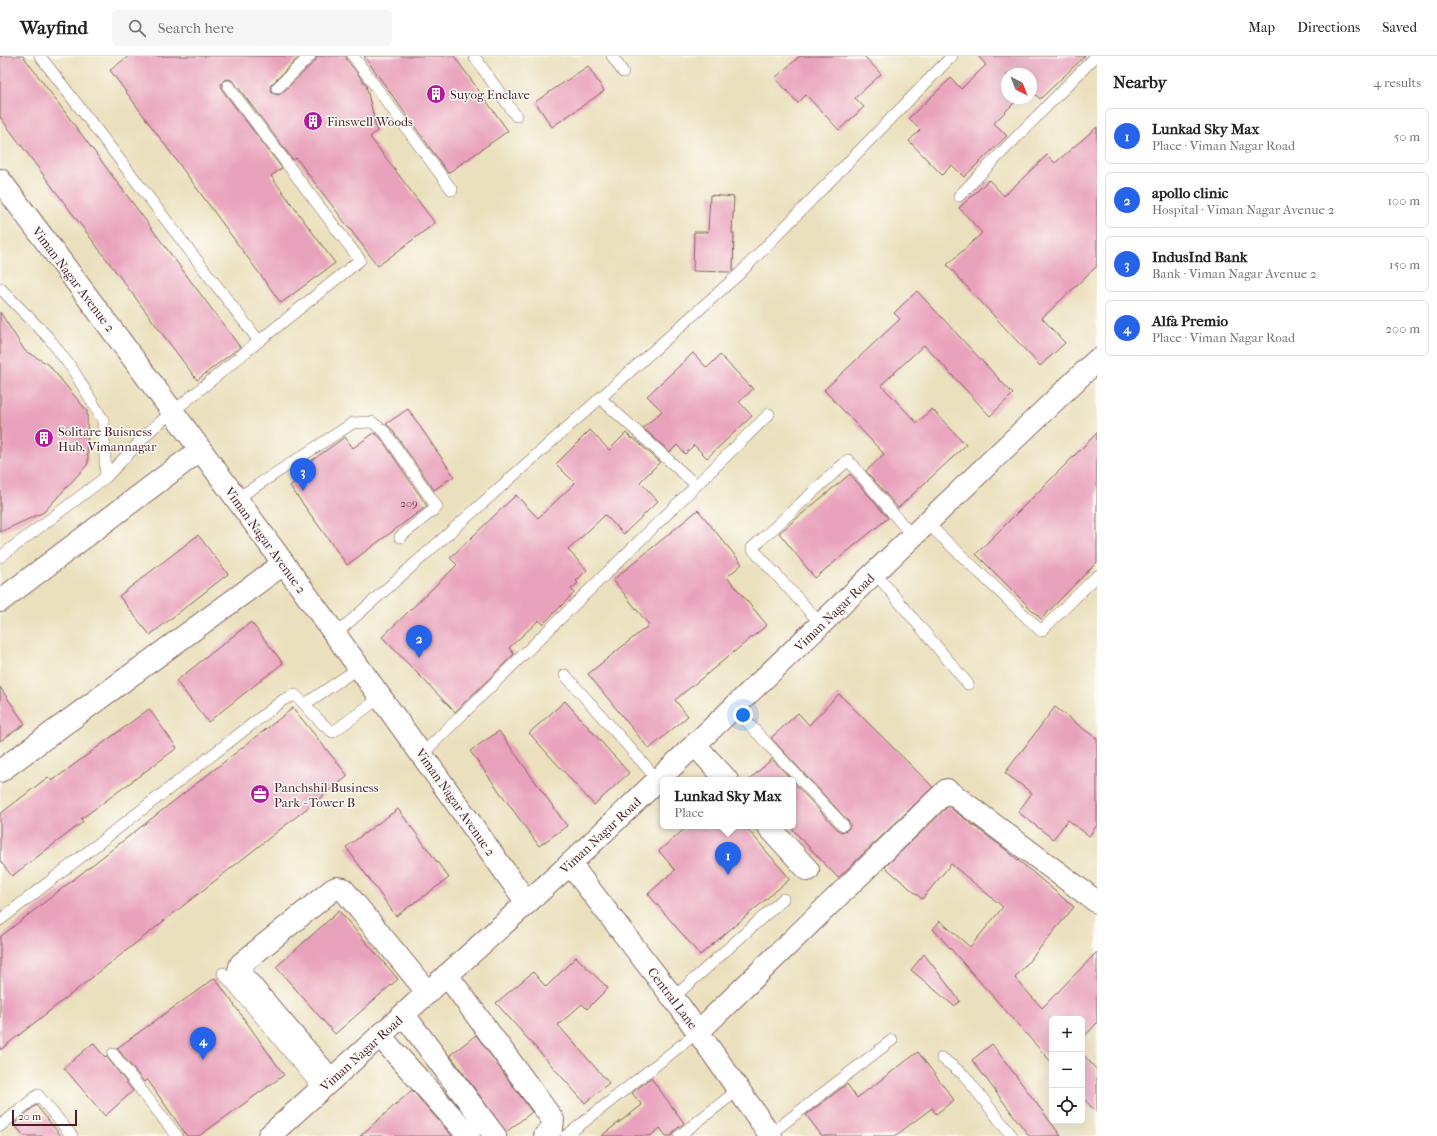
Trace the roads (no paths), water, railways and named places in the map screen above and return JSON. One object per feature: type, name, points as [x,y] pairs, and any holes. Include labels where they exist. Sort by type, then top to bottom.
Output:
[{"type":"street","name":"Viman Nagar Avenue 2","points":[[0,180],[336,634],[527,903]]},
{"type":"street","name":"Viman Nagar Road","points":[[661,777],[1097,360]]},
{"type":"street","points":[[0,601],[200,450]]},
{"type":"street","points":[[0,771],[283,564]]},
{"type":"street","points":[[695,745],[724,777]]},
{"type":"street","name":"Viman Nagar Road","points":[[269,1136],[570,864],[658,780]]},
{"type":"street","points":[[698,1032],[947,790],[1097,902]]},
{"type":"street","points":[[771,829],[808,870]]},
{"type":"street","name":"Central Lane","points":[[570,864],[674,998],[770,1135]]},
{"type":"street","points":[[326,1085],[244,978],[239,970],[241,964],[336,888],[343,889],[428,993]]},
{"type":"street","points":[[448,975],[553,1120],[552,1128],[546,1136]]},
{"type":"street","points":[[404,1014],[495,1136]]},
{"type":"street","points":[[380,1036],[469,1136]]},
{"type":"lane","points":[[40,56],[259,342]]},
{"type":"lane","points":[[277,88],[310,56]]},
{"type":"lane","points":[[353,56],[452,190]]},
{"type":"lane","points":[[474,56],[516,116]]},
{"type":"lane","points":[[612,56],[623,72]]},
{"type":"lane","points":[[336,634],[738,275],[952,56]]},
{"type":"lane","points":[[959,196],[1096,56]]},
{"type":"lane","points":[[0,557],[106,477],[153,428],[360,260],[228,86]]},
{"type":"lane","points":[[0,288],[48,337],[73,370],[103,420],[106,477]]},
{"type":"lane","points":[[600,398],[696,485]]},
{"type":"lane","points":[[422,754],[769,414]]},
{"type":"lane","points":[[236,500],[354,423],[372,422],[385,432],[437,507],[400,537]]},
{"type":"lane","points":[[821,624],[752,548],[848,460],[920,530],[1041,631],[1097,576]]},
{"type":"lane","points":[[875,573],[968,684]]},
{"type":"lane","points":[[305,704],[360,667]]},
{"type":"lane","points":[[565,675],[658,780]]},
{"type":"lane","points":[[0,920],[283,700],[295,695],[325,727],[334,732],[381,697]]},
{"type":"lane","points":[[734,708],[843,825]]},
{"type":"lane","points":[[674,998],[783,899]]},
{"type":"lane","points":[[223,973],[326,1085]]},
{"type":"lane","points":[[566,1136],[698,1032]]},
{"type":"lane","points":[[770,1135],[892,1040]]},
{"type":"lane","points":[[113,1054],[177,1136]]},
{"type":"lane","points":[[942,1058],[964,1075],[1012,1136]]},
{"type":"lane","points":[[679,1136],[738,1090]]},
{"type":"lane","points":[[0,1126],[38,1095],[72,1136]]},
{"type":"place","name":"Suyog Enclave","points":[[436,94]]},
{"type":"place","name":"Finswell Woods","points":[[313,121]]},
{"type":"place","name":"Solitare Buisness Hub, Vimannagar","points":[[44,438]]},
{"type":"place","name":"IndusInd Bank","points":[[303,491]]},
{"type":"place","name":"apollo clinic","points":[[419,658]]},
{"type":"place","name":"Panchshil Business Park - Tower B","points":[[260,794]]},
{"type":"place","name":"Lunkad Sky Max","points":[[728,875]]},
{"type":"place","name":"Alfa Premio","points":[[203,1060]]}]
